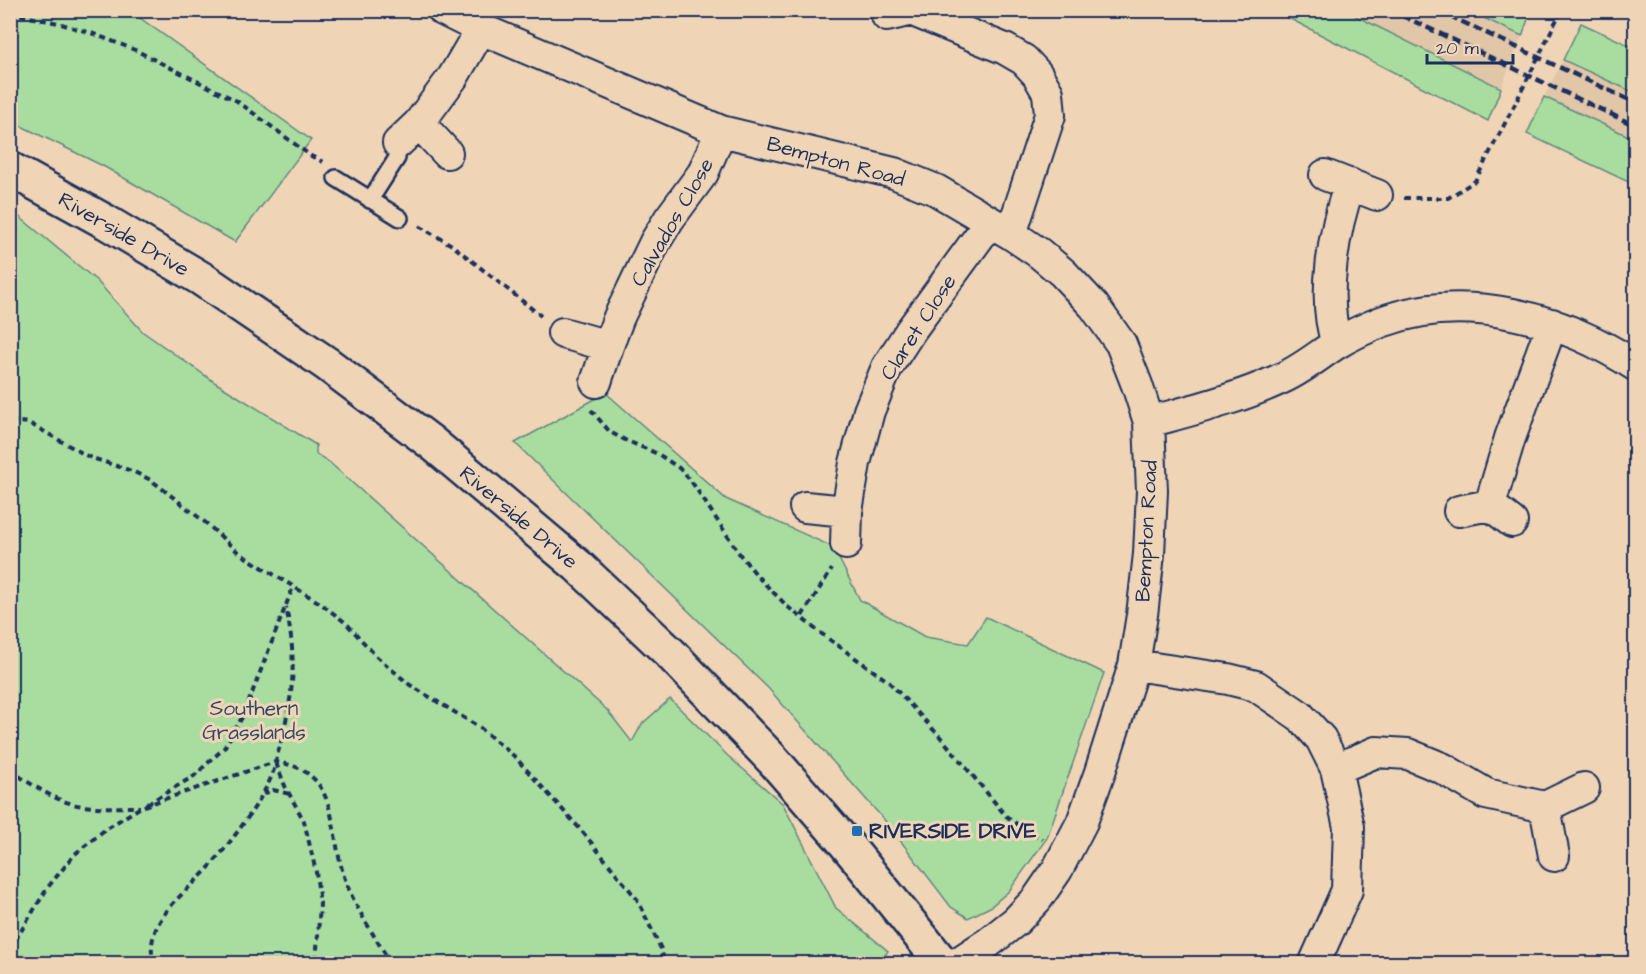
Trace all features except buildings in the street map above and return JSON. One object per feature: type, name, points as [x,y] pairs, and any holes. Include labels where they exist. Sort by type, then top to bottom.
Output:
[{"type":"street","name":"Bempton Road","points":[[443,10],[481,29],[722,131],[894,173],[936,190],[1000,228],[1063,273],[1094,306],[1121,344],[1149,422],[1152,491],[1149,554],[1134,665],[1082,822],[1057,870],[1037,899],[1016,921],[988,943],[956,963]]},
{"type":"street","name":"Claret Close","points":[[846,544],[847,511],[855,464],[869,411],[887,367],[911,330],[1000,228],[1050,115],[1048,93],[1037,74],[1024,60],[1005,49],[904,12]]},
{"type":"street","points":[[398,143],[419,123],[453,77],[481,29]]},
{"type":"street","points":[[419,123],[447,153]]},
{"type":"street","name":"Calvados Close","points":[[596,382],[619,317],[655,242],[702,173],[722,131]]},
{"type":"street","name":"Riverside Drive","points":[[10,169],[202,279],[327,364],[432,443],[578,566],[670,653],[773,760],[846,843],[943,963]]},
{"type":"street","points":[[1337,343],[1332,330],[1330,286],[1340,211],[1337,180],[1377,195]]},
{"type":"street","points":[[1149,422],[1229,399],[1277,381],[1302,368],[1337,343],[1381,322],[1422,311],[1461,309],[1504,311],[1552,324],[1614,352],[1635,366]]},
{"type":"street","points":[[1459,511],[1501,513],[1509,438],[1552,324]]},
{"type":"street","points":[[563,333],[608,346]]},
{"type":"street","points":[[805,507],[847,511]]},
{"type":"street","points":[[1134,665],[1228,679],[1256,686],[1300,716],[1321,739],[1336,769],[1349,827],[1347,890],[1314,963]]},
{"type":"street","points":[[1336,769],[1376,752],[1408,754],[1442,768],[1486,794],[1545,807],[1584,788]]},
{"type":"street","points":[[1545,807],[1554,856]]},
{"type":"lane","points":[[370,200],[397,158],[398,143]]},
{"type":"lane","points":[[336,178],[400,218]]},
{"type":"path","points":[[1377,195],[1448,198],[1475,181],[1561,10]]},
{"type":"path","points":[[10,13],[58,23],[94,34],[135,50],[237,101],[311,156],[333,167],[336,178]]},
{"type":"path","points":[[400,218],[409,220],[452,245],[563,333]]},
{"type":"path","points":[[596,382],[587,386],[586,399],[600,422],[610,432],[658,454],[679,468],[741,556],[774,593],[819,632],[889,682],[944,741],[1006,816],[1025,830],[1067,852]]},
{"type":"path","points":[[10,421],[29,423],[89,457],[132,471],[151,480],[206,523],[238,553],[320,603],[346,623],[376,656],[410,685],[479,727],[514,756],[581,830],[637,899],[652,928],[664,963]]},
{"type":"path","points":[[802,616],[832,569],[836,546],[846,544]]},
{"type":"path","points":[[10,949],[48,887],[75,854],[107,828],[194,776],[224,748],[244,714],[293,586]]},
{"type":"path","points":[[154,963],[152,941],[164,915],[212,865],[260,797],[273,773],[293,685],[294,656],[285,604]]},
{"type":"path","points":[[275,762],[304,821],[316,873],[320,904],[316,963]]},
{"type":"path","points":[[10,770],[47,794],[81,806],[141,807],[275,762],[305,770],[320,785],[333,816],[343,873],[352,895],[391,963]]},
{"type":"path","points":[[260,797],[273,790],[291,795]]},
{"type":"path","points":[[10,934],[17,937]]},
{"type":"shaded area","points":[[1346,11],[1469,11],[1522,36],[1501,88]]},
{"type":"shaded area","points":[[1563,60],[1635,93],[1635,139],[1544,97]]},
{"type":"green space","points":[[10,11],[130,11],[311,140],[235,242],[103,166],[11,121]]},
{"type":"green space","points":[[1275,11],[1346,11],[1501,88],[1488,121]]},
{"type":"green space","points":[[1469,11],[1531,11],[1522,36]]},
{"type":"green space","points":[[1581,23],[1635,48],[1635,93],[1563,60]]},
{"type":"green space","points":[[1544,97],[1635,139],[1635,185],[1527,134]]},
{"type":"green space","name":"Southern Grasslands","points":[[10,209],[97,281],[143,332],[216,383],[316,445],[316,454],[329,462],[607,710],[632,742],[642,724],[670,699],[728,756],[783,804],[836,908],[888,951],[880,963],[11,963]]},
{"type":"green space","points":[[606,393],[726,499],[833,547],[860,600],[925,637],[968,644],[986,617],[1104,673],[1047,838],[1009,891],[990,907],[968,918],[951,907],[887,823],[768,688],[515,443]]},
{"type":"railway","points":[[1390,10],[1636,126]]},
{"type":"railway","points":[[1437,10],[1636,103]]},
{"type":"place","name":"RIVERSIDE DRIVE","points":[[857,831]]}]
